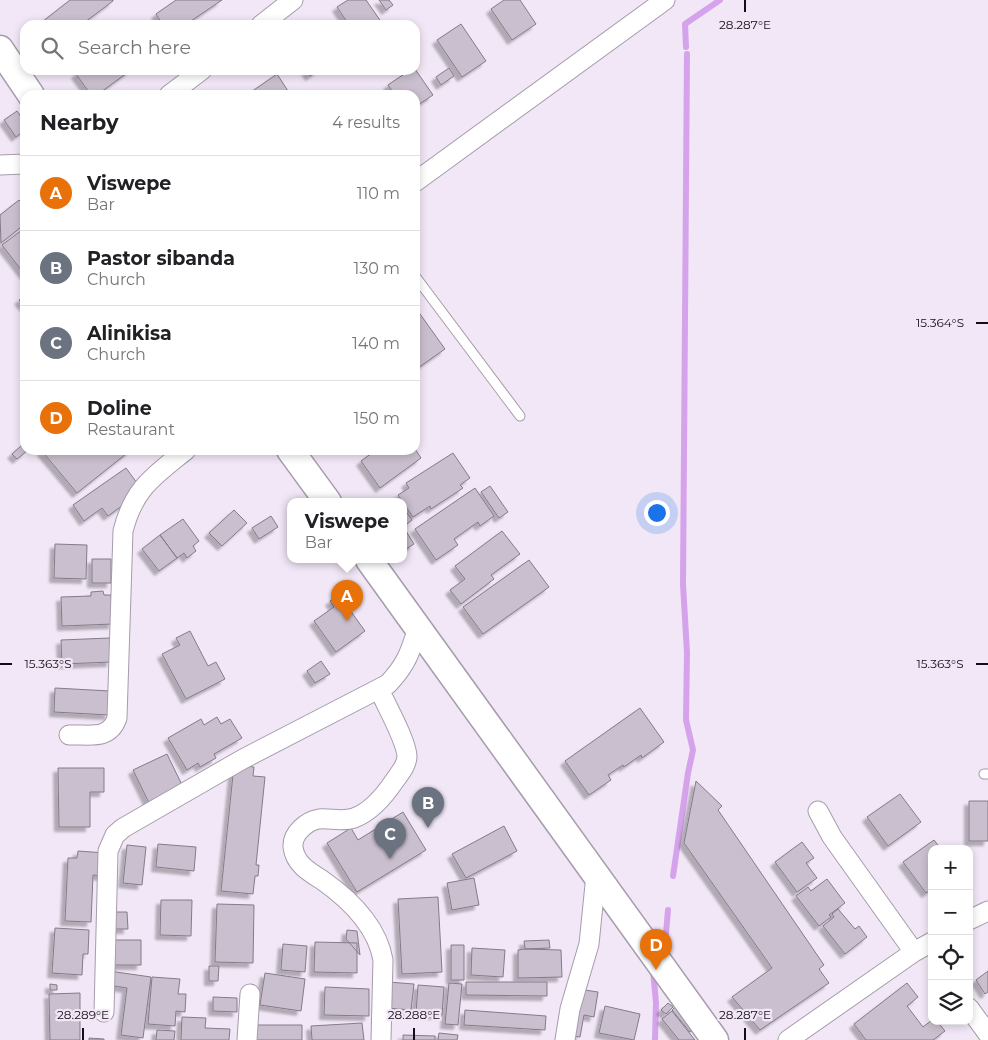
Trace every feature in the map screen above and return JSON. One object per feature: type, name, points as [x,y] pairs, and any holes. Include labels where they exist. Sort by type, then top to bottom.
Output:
[{"type":"street","points":[[267,20],[293,0]]},
{"type":"street","points":[[420,178],[665,0]]},
{"type":"street","points":[[0,49],[28,90]]},
{"type":"street","points":[[176,90],[195,75]]},
{"type":"street","points":[[0,165],[20,164]]},
{"type":"street","points":[[69,734],[104,734],[114,726],[116,718],[122,531],[133,502],[145,484],[180,455]]},
{"type":"street","points":[[294,455],[325,498]]},
{"type":"street","points":[[371,563],[715,1040]]},
{"type":"street","points":[[104,1012],[108,852],[115,836],[122,828],[243,759],[388,684],[401,669],[411,650],[418,628]]},
{"type":"street","points":[[379,689],[404,744],[407,756],[404,767],[379,800],[364,813],[353,818],[340,820],[318,819],[304,826],[296,833],[293,848],[298,862],[349,903],[371,926],[380,947],[382,960],[381,1040]]},
{"type":"street","points":[[788,1040],[926,949],[832,838],[818,810]]},
{"type":"street","points":[[564,1040],[570,1009],[589,944],[596,875]]},
{"type":"street","points":[[973,918],[988,911]]},
{"type":"street","points":[[247,1040],[250,994]]},
{"type":"street","points":[[973,1013],[988,1034]]},
{"type":"lane","points":[[420,283],[520,416]]},
{"type":"building","points":[[70,0],[113,0],[88,20],[45,20]]},
{"type":"building","points":[[176,0],[222,0],[192,20],[160,20],[156,14]]},
{"type":"building","points":[[348,0],[366,0],[380,20],[346,20],[337,7]]},
{"type":"building","points":[[379,0],[389,0],[393,5],[386,10]]},
{"type":"building","points":[[504,0],[520,0],[536,24],[512,40],[491,9]]},
{"type":"building","points":[[461,24],[486,61],[462,77],[437,40]]},
{"type":"building","points":[[449,68],[454,76],[441,85],[436,77]]},
{"type":"building","points":[[77,75],[124,75],[104,90],[87,90]]},
{"type":"building","points":[[278,75],[287,90],[254,90]]},
{"type":"building","points":[[403,75],[419,75],[433,95],[420,104],[420,90],[392,90],[388,85]]},
{"type":"building","points":[[17,111],[20,115],[20,134],[16,137],[4,120]]},
{"type":"building","points":[[19,200],[20,201],[20,228],[1,243],[0,215]]},
{"type":"building","points":[[20,232],[20,268],[2,245]]},
{"type":"building","points":[[420,314],[445,349],[420,366]]},
{"type":"building","points":[[20,447],[20,455],[22,455],[17,459],[12,454]]},
{"type":"building","points":[[453,453],[470,478],[460,485],[463,488],[431,509],[430,506],[413,517],[407,508],[407,498],[400,498],[398,495],[409,488],[406,483]]},
{"type":"building","points":[[45,455],[125,455],[77,493]]},
{"type":"building","points":[[369,455],[419,455],[421,458],[380,488],[361,461]]},
{"type":"building","points":[[126,468],[137,483],[132,487],[137,495],[108,516],[102,508],[84,521],[73,505]]},
{"type":"building","points":[[490,486],[508,512],[499,518],[481,492]]},
{"type":"building","points":[[475,488],[494,516],[480,526],[478,522],[454,539],[458,545],[436,560],[415,529]]},
{"type":"building","points":[[234,510],[247,523],[222,546],[209,533]]},
{"type":"building","points":[[407,513],[412,520],[407,524]]},
{"type":"building","points":[[271,516],[278,527],[259,539],[252,528]]},
{"type":"building","points":[[183,519],[199,541],[193,546],[196,551],[187,558],[184,553],[177,558],[160,535]]},
{"type":"building","points":[[502,531],[520,554],[491,575],[494,579],[461,604],[450,590],[465,579],[455,566]]},
{"type":"building","points":[[407,533],[414,544],[407,548]]},
{"type":"building","points":[[160,535],[177,558],[159,571],[142,549]]},
{"type":"building","points":[[55,544],[87,545],[86,579],[54,578]]},
{"type":"building","points":[[92,559],[111,559],[111,583],[92,583]]},
{"type":"building","points":[[529,560],[549,587],[483,634],[463,607]]},
{"type":"building","points":[[103,591],[104,595],[111,595],[113,624],[62,626],[61,597],[91,596],[91,592]]},
{"type":"building","points":[[339,595],[365,631],[336,652],[314,621],[334,607],[330,601]]},
{"type":"building","points":[[190,631],[208,666],[216,662],[225,679],[186,699],[162,654],[180,645],[176,638]]},
{"type":"building","points":[[110,638],[111,662],[62,664],[61,640]]},
{"type":"building","points":[[321,661],[330,674],[315,683],[307,671]]},
{"type":"building","points":[[55,688],[110,691],[109,715],[54,712]]},
{"type":"building","points":[[640,708],[664,742],[642,758],[641,755],[608,775],[611,780],[589,795],[565,761]]},
{"type":"building","points":[[217,717],[221,724],[230,719],[242,738],[214,754],[216,758],[200,767],[198,763],[187,770],[168,738],[201,719],[204,725]]},
{"type":"building","points":[[167,754],[184,789],[150,805],[133,770]]},
{"type":"building","points":[[234,765],[254,767],[253,776],[265,777],[256,865],[259,865],[258,876],[255,876],[253,894],[221,891]]},
{"type":"building","points":[[58,768],[104,768],[104,792],[90,792],[90,827],[59,827]]},
{"type":"building","points":[[696,781],[722,806],[718,810],[824,965],[819,969],[829,983],[760,1030],[732,997],[772,968],[684,843]]},
{"type":"building","points":[[900,794],[921,822],[888,846],[867,817]]},
{"type":"building","points":[[969,801],[988,801],[988,841],[969,841]]},
{"type":"building","points":[[403,812],[426,850],[357,892],[327,843],[351,828],[358,840]]},
{"type":"building","points":[[504,826],[517,851],[466,878],[452,854]]},
{"type":"building","points":[[934,840],[938,845],[928,845],[928,892],[926,893],[903,862]]},
{"type":"building","points":[[802,842],[814,858],[806,863],[817,878],[797,892],[775,862]]},
{"type":"building","points":[[158,844],[196,847],[194,871],[156,867]]},
{"type":"building","points":[[127,845],[146,847],[142,885],[123,883]]},
{"type":"building","points":[[78,851],[105,853],[104,876],[93,875],[91,922],[65,921],[68,858],[77,858]]},
{"type":"building","points":[[474,878],[479,905],[452,910],[447,883]]},
{"type":"building","points":[[827,879],[845,903],[829,915],[831,917],[819,926],[796,896],[808,887],[811,891]]},
{"type":"building","points":[[438,897],[442,972],[402,974],[398,899]]},
{"type":"building","points":[[161,900],[192,900],[191,936],[160,935]]},
{"type":"building","points":[[217,904],[254,905],[253,963],[215,962]]},
{"type":"building","points":[[838,909],[855,929],[859,926],[867,937],[845,954],[823,926],[834,917],[832,914]]},
{"type":"building","points":[[113,912],[127,912],[128,929],[114,929]]},
{"type":"building","points":[[55,928],[89,930],[88,954],[83,954],[82,975],[52,973]]},
{"type":"building","points":[[347,930],[357,931],[360,955],[346,939]]},
{"type":"building","points":[[114,940],[141,940],[141,965],[114,965]]},
{"type":"building","points":[[549,940],[550,948],[525,949],[524,941]]},
{"type":"building","points":[[315,942],[357,943],[357,973],[314,972]]},
{"type":"building","points":[[283,944],[307,946],[305,972],[281,970]]},
{"type":"building","points":[[451,945],[464,945],[464,980],[451,980]]},
{"type":"building","points":[[472,948],[505,950],[503,977],[471,975]]},
{"type":"building","points":[[518,950],[561,950],[562,977],[518,978]]},
{"type":"building","points":[[209,966],[219,966],[218,981],[209,981]]},
{"type":"building","points":[[109,971],[151,977],[143,1038],[121,1035],[127,988],[107,985]]},
{"type":"building","points":[[988,971],[988,992],[985,994],[976,980]]},
{"type":"building","points":[[265,973],[305,979],[301,1011],[260,1005]]},
{"type":"building","points":[[152,977],[180,979],[178,994],[186,994],[185,1012],[176,1011],[175,1026],[148,1024]]},
{"type":"building","points":[[388,982],[414,984],[411,1010],[386,1008]]},
{"type":"building","points":[[466,982],[547,982],[547,996],[466,995]]},
{"type":"building","points":[[449,983],[462,984],[458,1025],[445,1024]]},
{"type":"building","points":[[907,983],[918,997],[907,1006],[923,1027],[928,1023],[928,1025],[940,1025],[945,1031],[933,1040],[866,1040],[854,1024]]},
{"type":"building","points":[[50,984],[57,985],[57,990],[50,990]]},
{"type":"building","points":[[418,985],[444,987],[442,1015],[416,1013]]},
{"type":"building","points":[[325,987],[369,989],[369,1016],[324,1015]]},
{"type":"building","points":[[578,989],[598,992],[594,1017],[584,1015],[580,1037],[570,1036]]},
{"type":"building","points":[[80,993],[80,1040],[50,1040],[49,994]]},
{"type":"building","points":[[213,997],[237,998],[237,1012],[213,1011]]},
{"type":"building","points":[[668,1003],[673,1007],[666,1014],[661,1010]]},
{"type":"building","points":[[605,1006],[640,1014],[634,1040],[599,1033]]},
{"type":"building","points":[[675,1007],[694,1029],[690,1032],[672,1010]]},
{"type":"building","points":[[465,1010],[546,1016],[545,1030],[464,1025]]},
{"type":"building","points":[[672,1011],[695,1040],[679,1040],[662,1019]]},
{"type":"building","points":[[182,1017],[206,1018],[205,1028],[230,1029],[229,1040],[181,1040]]},
{"type":"building","points":[[362,1023],[364,1040],[312,1040],[311,1026]]},
{"type":"building","points":[[254,1025],[302,1025],[302,1040],[254,1040]]},
{"type":"building","points":[[157,1030],[175,1031],[174,1040],[156,1040]]},
{"type":"building","points":[[439,1033],[458,1035],[457,1040],[438,1040]]},
{"type":"building","points":[[403,1035],[435,1036],[435,1040],[403,1040]]},
{"type":"building","points":[[89,1038],[104,1039],[104,1040],[89,1040]]},
{"type":"waterway","points":[[686,47],[685,24],[720,0]]},
{"type":"waterway","points":[[673,876],[693,750],[686,720],[687,653],[683,584],[687,54]]},
{"type":"waterway","points":[[665,945],[668,910]]},
{"type":"waterway","points":[[653,970],[656,1003],[655,1040]]},
{"type":"place","name":"Viswepe","points":[[347,621]]},
{"type":"place","name":"Pastor sibanda","points":[[428,828]]},
{"type":"place","name":"Alinikisa","points":[[390,859]]},
{"type":"place","name":"Doline","points":[[656,970]]}]
